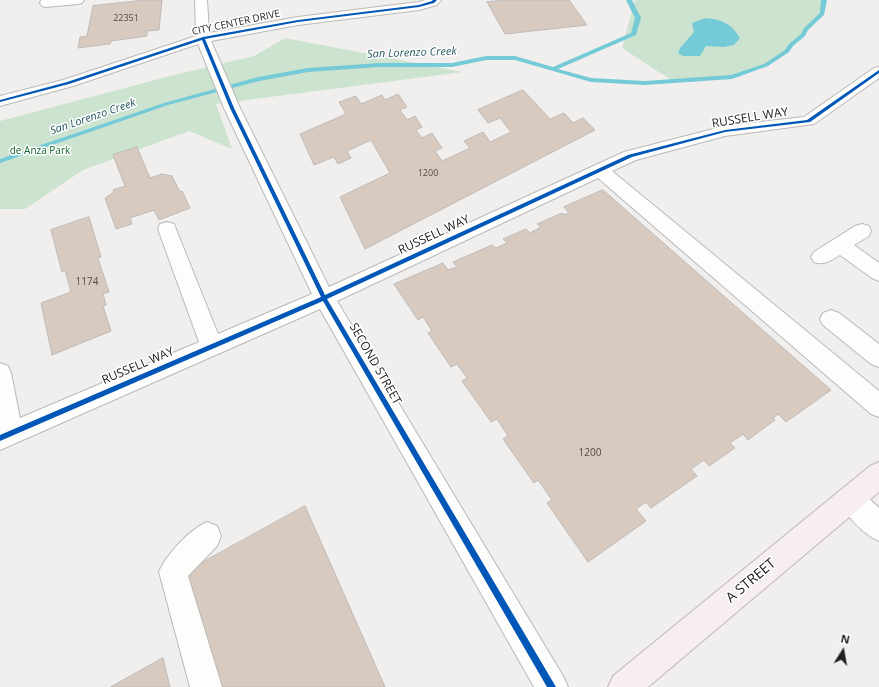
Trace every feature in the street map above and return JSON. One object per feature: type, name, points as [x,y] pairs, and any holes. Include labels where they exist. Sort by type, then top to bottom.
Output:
[{"type":"main road","name":"A STREET","points":[[624,687],[879,475]]},
{"type":"street","points":[[47,0],[46,3],[78,0]]},
{"type":"street","name":"SECOND STREET","points":[[201,0],[203,38],[232,108],[324,298],[552,687]]},
{"type":"street","name":"CITY CENTER DRIVE","points":[[0,101],[68,83],[203,38],[298,21],[419,6],[433,2],[434,0]]},
{"type":"street","name":"RUSSELL WAY","points":[[6,436],[324,298],[630,156],[725,131],[808,121],[879,71]]},
{"type":"street","points":[[600,170],[879,406]]},
{"type":"street","points":[[167,229],[212,346]]},
{"type":"street","points":[[821,257],[862,231]]},
{"type":"street","points":[[840,245],[879,273]]},
{"type":"street","points":[[831,319],[879,357]]},
{"type":"street","points":[[0,373],[6,436]]},
{"type":"street","points":[[850,499],[879,527]]},
{"type":"street","points":[[206,687],[173,572],[207,536]]},
{"type":"green space","points":[[635,0],[824,0],[822,14],[806,29],[803,35],[791,45],[788,52],[774,62],[732,77],[705,80],[671,80],[622,48]]},
{"type":"green space","name":"de Anza Park","points":[[285,38],[463,72],[216,104],[232,149],[189,131],[83,170],[25,209],[0,209],[0,121],[174,75],[254,56]]},
{"type":"water","points":[[706,18],[726,23],[737,33],[740,38],[734,45],[724,47],[706,46],[700,56],[683,56],[678,53],[680,48],[694,32],[692,23]]},
{"type":"building","points":[[145,0],[162,0],[159,30],[147,31],[147,36],[111,41],[110,44],[78,48],[80,37],[87,36],[93,6]]},
{"type":"building","points":[[508,0],[569,0],[587,25],[505,34],[487,2]]},
{"type":"building","points":[[523,90],[550,119],[564,113],[573,123],[583,118],[595,130],[365,249],[340,197],[390,173],[371,140],[347,151],[351,158],[338,164],[334,157],[314,165],[300,134],[346,114],[339,102],[356,96],[361,104],[382,95],[385,100],[398,94],[407,107],[400,110],[407,120],[415,116],[422,127],[416,130],[422,138],[432,133],[442,148],[435,151],[442,161],[470,148],[464,141],[483,132],[490,142],[511,132],[500,118],[488,123],[478,110]]},
{"type":"building","points":[[137,147],[150,178],[162,174],[172,176],[180,192],[182,191],[190,208],[159,220],[154,210],[130,218],[132,224],[116,229],[105,198],[114,192],[113,190],[125,186],[113,155]]},
{"type":"building","points":[[603,190],[831,390],[786,422],[778,414],[773,418],[775,420],[748,440],[743,434],[730,443],[735,448],[709,466],[704,460],[691,469],[697,476],[651,508],[646,502],[636,509],[646,521],[588,562],[547,503],[552,500],[538,480],[534,483],[503,439],[508,436],[497,419],[491,422],[462,381],[467,378],[457,364],[451,367],[428,333],[432,331],[423,317],[418,320],[394,284],[443,263],[448,270],[457,267],[453,262],[492,245],[496,248],[507,243],[503,239],[526,229],[530,233],[541,227],[537,224],[562,213],[564,215],[569,213],[564,207]]},
{"type":"building","points":[[89,217],[101,257],[98,258],[109,292],[103,294],[106,305],[103,306],[111,331],[52,355],[41,303],[71,292],[65,270],[62,272],[51,230]]},
{"type":"building","points":[[305,506],[385,687],[221,687],[187,571]]},
{"type":"building","points":[[163,658],[170,687],[111,687]]},
{"type":"waterway","points":[[553,69],[634,34],[638,18],[629,0]]},
{"type":"waterway","name":"San Lorenzo Creek","points":[[553,69],[591,80],[645,83],[732,77],[766,65],[787,51],[791,45],[803,35],[806,29],[822,14],[824,0]]},
{"type":"waterway","name":"San Lorenzo Creek","points":[[0,161],[166,104],[258,79],[308,70],[379,65],[452,65],[486,58],[515,58],[553,69]]},
{"type":"cycle path","points":[[0,101],[68,83],[203,38],[298,21],[419,6],[435,0]]},
{"type":"cycle path","points":[[203,38],[232,108],[324,298],[552,687]]},
{"type":"cycle path","points":[[0,438],[324,298],[630,156],[725,131],[808,121],[879,71]]}]
